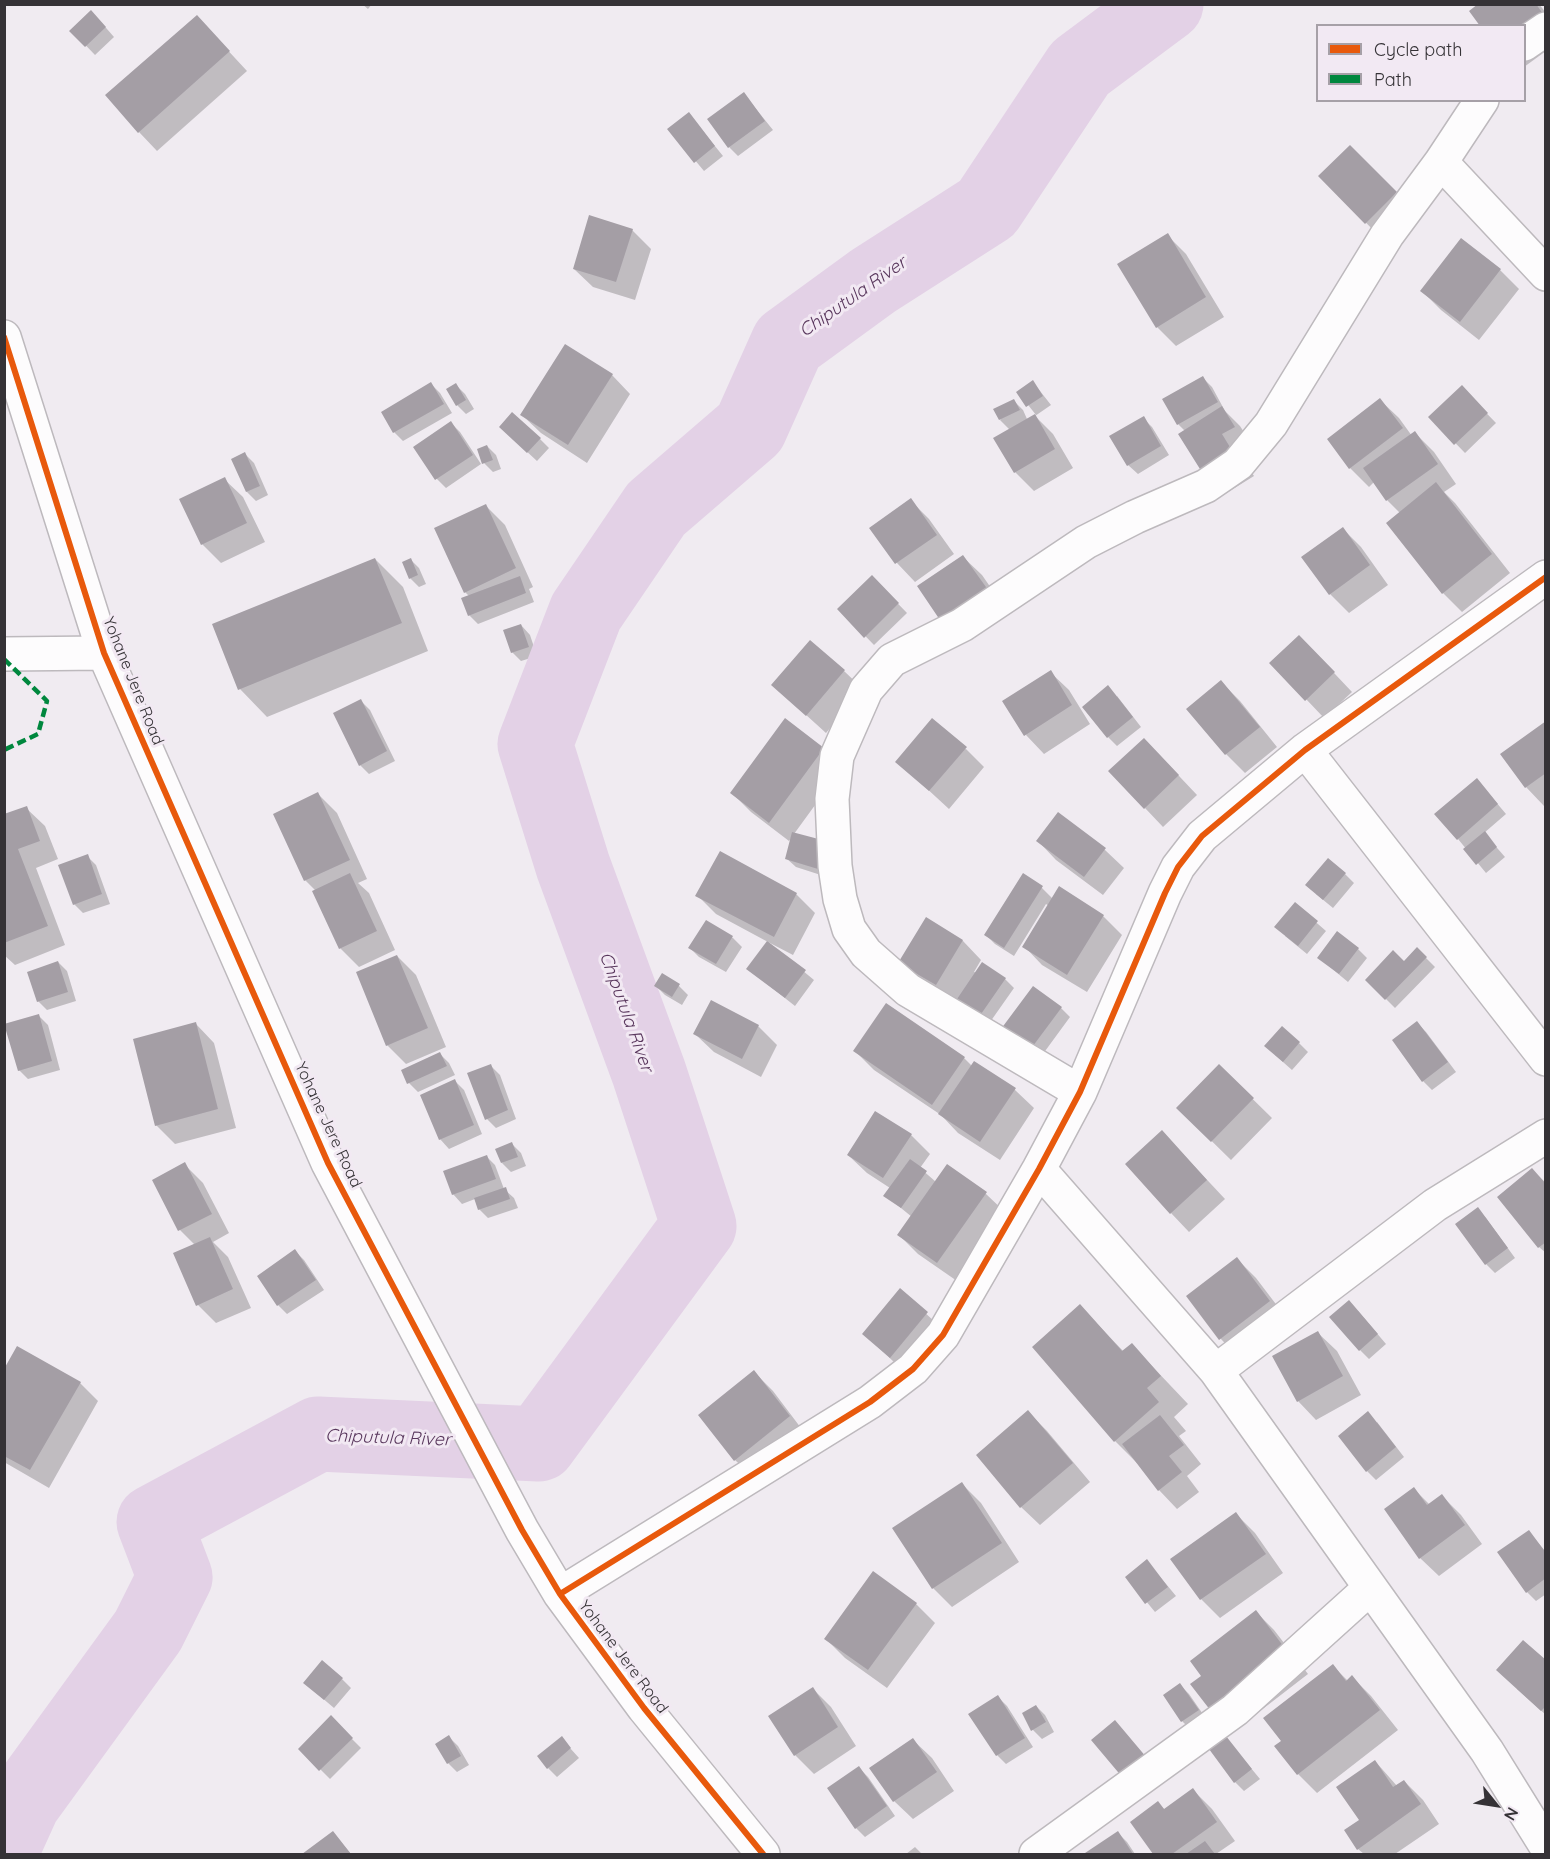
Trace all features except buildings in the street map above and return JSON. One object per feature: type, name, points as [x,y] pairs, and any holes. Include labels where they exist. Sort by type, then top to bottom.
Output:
[{"type":"street","points":[[1526,43],[1545,29]]},
{"type":"street","points":[[1080,1092],[908,990],[866,953],[854,937],[849,930],[840,898],[835,866],[832,799],[837,756],[866,690],[892,660],[962,625],[1086,542],[1135,517],[1206,486],[1238,464],[1271,424],[1387,235],[1441,162],[1481,102]]},
{"type":"street","points":[[1441,162],[1545,274]]},
{"type":"street","name":"Yohane Jere Road","points":[[4,337],[104,653],[328,1163],[522,1530],[560,1594],[644,1708],[763,1854]]},
{"type":"street","points":[[560,1594],[870,1402],[913,1369],[943,1335],[1039,1170],[1080,1092],[1165,893],[1178,867],[1202,836],[1305,750],[1545,576]]},
{"type":"street","points":[[4,654],[104,653]]},
{"type":"street","points":[[1305,750],[1545,1059]]},
{"type":"street","points":[[1216,1371],[1435,1205],[1545,1136]]},
{"type":"street","points":[[1039,1170],[1216,1371],[1487,1752],[1545,1846]]},
{"type":"street","points":[[1036,1854],[1176,1755],[1235,1710],[1369,1589]]},
{"type":"waterway","name":"Chiputula River","points":[[4,1845],[23,1803],[148,1631],[175,1577],[154,1522],[318,1434],[539,1444],[699,1226],[649,1073],[573,866],[535,744],[586,612],[656,509],[750,428],[788,343],[873,281],[987,208],[1080,68],[1166,4]]},
{"type":"marked path","points":[[4,659],[47,701],[38,734],[4,750]]},
{"type":"cycle path","points":[[4,337],[104,653],[328,1163],[522,1530],[560,1594],[644,1708],[763,1854]]},
{"type":"cycle path","points":[[560,1594],[870,1402],[913,1369],[943,1335],[1039,1169],[1080,1092],[1165,893],[1178,867],[1202,836],[1305,750],[1546,577]]}]
